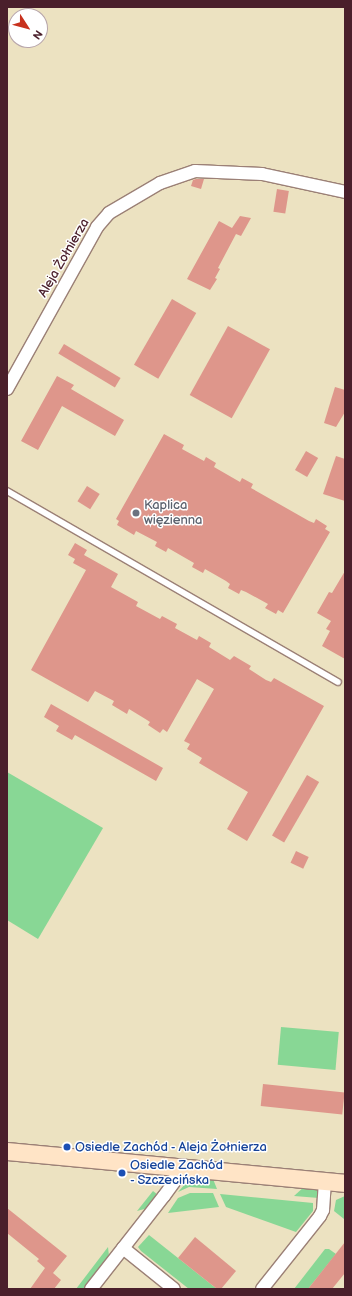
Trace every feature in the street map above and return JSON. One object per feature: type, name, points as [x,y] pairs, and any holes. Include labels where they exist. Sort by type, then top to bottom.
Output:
[{"type":"street","name":"Aleja Żołnierza","points":[[7,389],[97,227],[109,213],[160,183],[195,171],[262,174],[345,192]]},
{"type":"street","points":[[7,1151],[345,1183]]},
{"type":"street","points":[[91,1289],[174,1182],[177,1168]]},
{"type":"street","points":[[262,1289],[320,1216],[323,1210],[325,1182]]},
{"type":"street","points":[[123,1248],[174,1289]]},
{"type":"lane","points":[[7,492],[338,682]]},
{"type":"green space","points":[[7,772],[103,828],[38,939],[7,920]]},
{"type":"green space","points":[[281,1027],[339,1032],[335,1070],[278,1065]]},
{"type":"green space","points":[[195,1177],[213,1179],[217,1189],[189,1187],[178,1192],[187,1182]]},
{"type":"green space","points":[[305,1186],[319,1189],[319,1198],[294,1196]]},
{"type":"green space","points":[[153,1191],[158,1195],[148,1208],[137,1211]]},
{"type":"green space","points":[[190,1193],[213,1193],[219,1207],[168,1213],[178,1198]]},
{"type":"green space","points":[[220,1194],[313,1203],[313,1211],[296,1232],[226,1207]]},
{"type":"green space","points":[[345,1196],[344,1219],[334,1211],[336,1200]]},
{"type":"green space","points":[[149,1235],[217,1289],[189,1289],[141,1251],[138,1247]]},
{"type":"green space","points":[[108,1247],[109,1256],[83,1289],[76,1289]]},
{"type":"green space","points":[[325,1249],[329,1249],[336,1254],[308,1289],[294,1289]]},
{"type":"building","points":[[204,179],[201,189],[191,186],[193,180]]},
{"type":"building","points":[[277,189],[289,191],[285,214],[273,212]]},
{"type":"building","points":[[240,216],[251,218],[241,236],[236,234],[218,268],[220,269],[215,278],[217,279],[210,290],[187,279],[219,221],[232,228]]},
{"type":"building","points":[[172,299],[196,313],[158,379],[134,365]]},
{"type":"building","points":[[228,326],[270,349],[232,418],[190,395]]},
{"type":"building","points":[[64,344],[121,378],[115,387],[58,353]]},
{"type":"building","points":[[57,376],[74,385],[71,389],[124,420],[115,436],[62,406],[38,450],[21,441]]},
{"type":"building","points":[[335,387],[345,390],[345,412],[336,427],[324,423]]},
{"type":"building","points":[[164,434],[184,445],[182,449],[204,461],[206,457],[216,463],[214,467],[240,482],[242,478],[253,484],[251,488],[309,521],[314,523],[316,519],[327,526],[325,529],[330,532],[283,613],[278,610],[276,614],[265,608],[268,604],[241,590],[239,594],[228,588],[230,584],[226,581],[205,569],[203,573],[192,567],[194,563],[168,548],[166,552],[155,546],[157,542],[136,531],[134,535],[117,525],[119,521],[116,519]]},
{"type":"building","points":[[306,451],[318,458],[307,477],[295,470]]},
{"type":"building","points":[[336,456],[345,459],[345,501],[323,494]]},
{"type":"building","points":[[87,486],[100,494],[90,509],[77,501]]},
{"type":"building","points":[[75,543],[87,550],[84,555],[118,574],[111,587],[138,602],[136,606],[160,619],[162,616],[177,624],[175,628],[197,640],[199,636],[211,643],[209,647],[230,660],[234,656],[251,666],[249,669],[266,680],[271,682],[274,678],[324,706],[247,841],[227,829],[248,792],[199,763],[202,758],[187,749],[190,744],[184,741],[214,689],[197,679],[167,732],[163,729],[160,733],[148,725],[150,722],[147,720],[129,709],[127,714],[112,705],[114,701],[95,691],[88,702],[31,670],[86,570],[73,563],[75,559],[68,555]]},
{"type":"building","points":[[345,571],[345,659],[322,646],[330,631],[326,629],[331,621],[317,613],[329,592],[332,593]]},
{"type":"building","points":[[51,704],[163,768],[156,781],[75,735],[72,740],[56,731],[59,726],[44,717]]},
{"type":"building","points":[[307,775],[319,782],[284,843],[272,836]]},
{"type":"building","points":[[296,851],[309,857],[303,869],[291,863]]},
{"type":"building","points":[[263,1084],[345,1093],[342,1114],[261,1106]]},
{"type":"building","points":[[7,1208],[67,1256],[53,1273],[61,1280],[54,1289],[30,1289],[45,1268],[37,1261],[39,1259],[7,1233]]},
{"type":"building","points":[[195,1237],[236,1271],[221,1289],[217,1289],[178,1258]]},
{"type":"building","points":[[345,1242],[345,1273],[332,1289],[308,1289]]},
{"type":"place","name":"Kaplica więzienna","points":[[136,513]]},
{"type":"place","name":"Osiedle Zachód - Aleja Żołnierza","points":[[67,1147]]},
{"type":"place","name":"Osiedle Zachód - Szczecińska","points":[[122,1173]]}]
